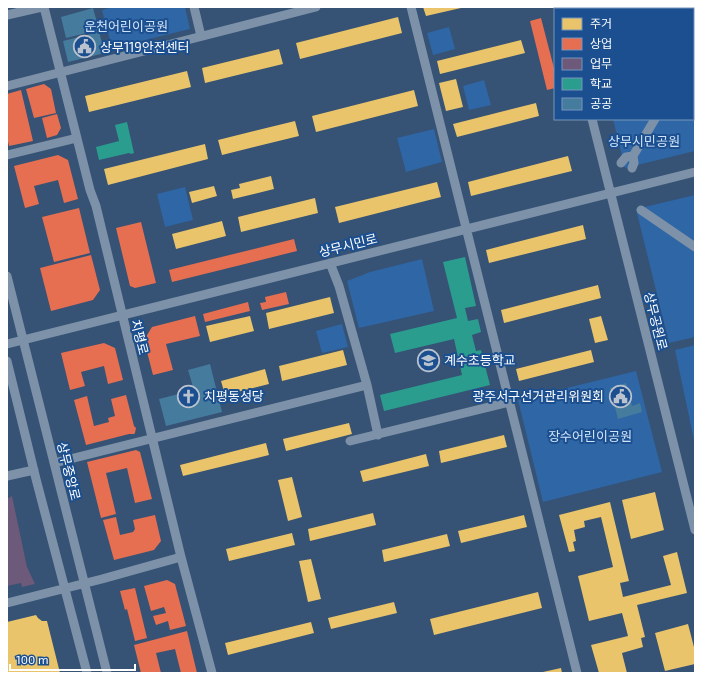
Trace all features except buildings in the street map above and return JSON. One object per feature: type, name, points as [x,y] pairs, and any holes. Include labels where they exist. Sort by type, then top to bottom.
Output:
[{"type":"street","points":[[7,15],[43,7]]},
{"type":"street","name":"치평로","points":[[43,7],[96,206],[181,557],[212,673]]},
{"type":"street","points":[[194,7],[201,36]]},
{"type":"street","points":[[7,86],[316,7]]},
{"type":"street","points":[[411,7],[577,673]]},
{"type":"street","name":"상무공원로","points":[[592,120],[695,530]]},
{"type":"street","points":[[632,168],[634,163],[633,156],[654,120]]},
{"type":"street","points":[[7,155],[77,138]]},
{"type":"street","points":[[621,163],[626,157],[633,156]]},
{"type":"street","name":"상무시민로","points":[[7,344],[695,172]]},
{"type":"street","points":[[641,210],[695,247]]},
{"type":"street","points":[[330,263],[339,286],[367,385],[378,435]]},
{"type":"street","name":"상무중앙로","points":[[7,276],[107,673]]},
{"type":"street","points":[[7,361],[87,673]]},
{"type":"street","points":[[54,463],[367,385]]},
{"type":"street","points":[[350,441],[509,402]]},
{"type":"street","points":[[7,476],[34,470]]},
{"type":"street","points":[[7,603],[84,584],[181,557]]},
{"type":"green space","name":"운천어린이공원","points":[[113,7],[185,7],[190,29],[112,48],[102,10]]},
{"type":"green space","name":"상무시민공원","points":[[695,7],[695,151],[625,168],[613,120],[694,120],[694,8],[586,8]]},
{"type":"green space","points":[[449,27],[455,49],[433,55],[427,33]]},
{"type":"green space","points":[[484,80],[491,105],[469,110],[463,86]]},
{"type":"green space","points":[[434,129],[442,162],[406,172],[397,138]]},
{"type":"green space","points":[[185,187],[193,220],[165,227],[157,194]]},
{"type":"green space","points":[[695,195],[695,337],[669,343],[636,209]]},
{"type":"green space","points":[[422,259],[434,311],[359,328],[347,281],[370,272]]},
{"type":"green space","points":[[342,324],[348,347],[322,353],[316,331]]},
{"type":"green space","points":[[695,345],[695,445],[675,350]]},
{"type":"green space","name":"장수어린이공원","points":[[636,371],[662,472],[543,502],[518,400]]},
{"type":"place","name":"상무119안전센터","points":[[84,47]]},
{"type":"place","name":"계수초등학교","points":[[429,360]]},
{"type":"place","name":"치평동성당","points":[[188,396]]},
{"type":"place","name":"광주서구선거관리위원회","points":[[620,396]]}]
